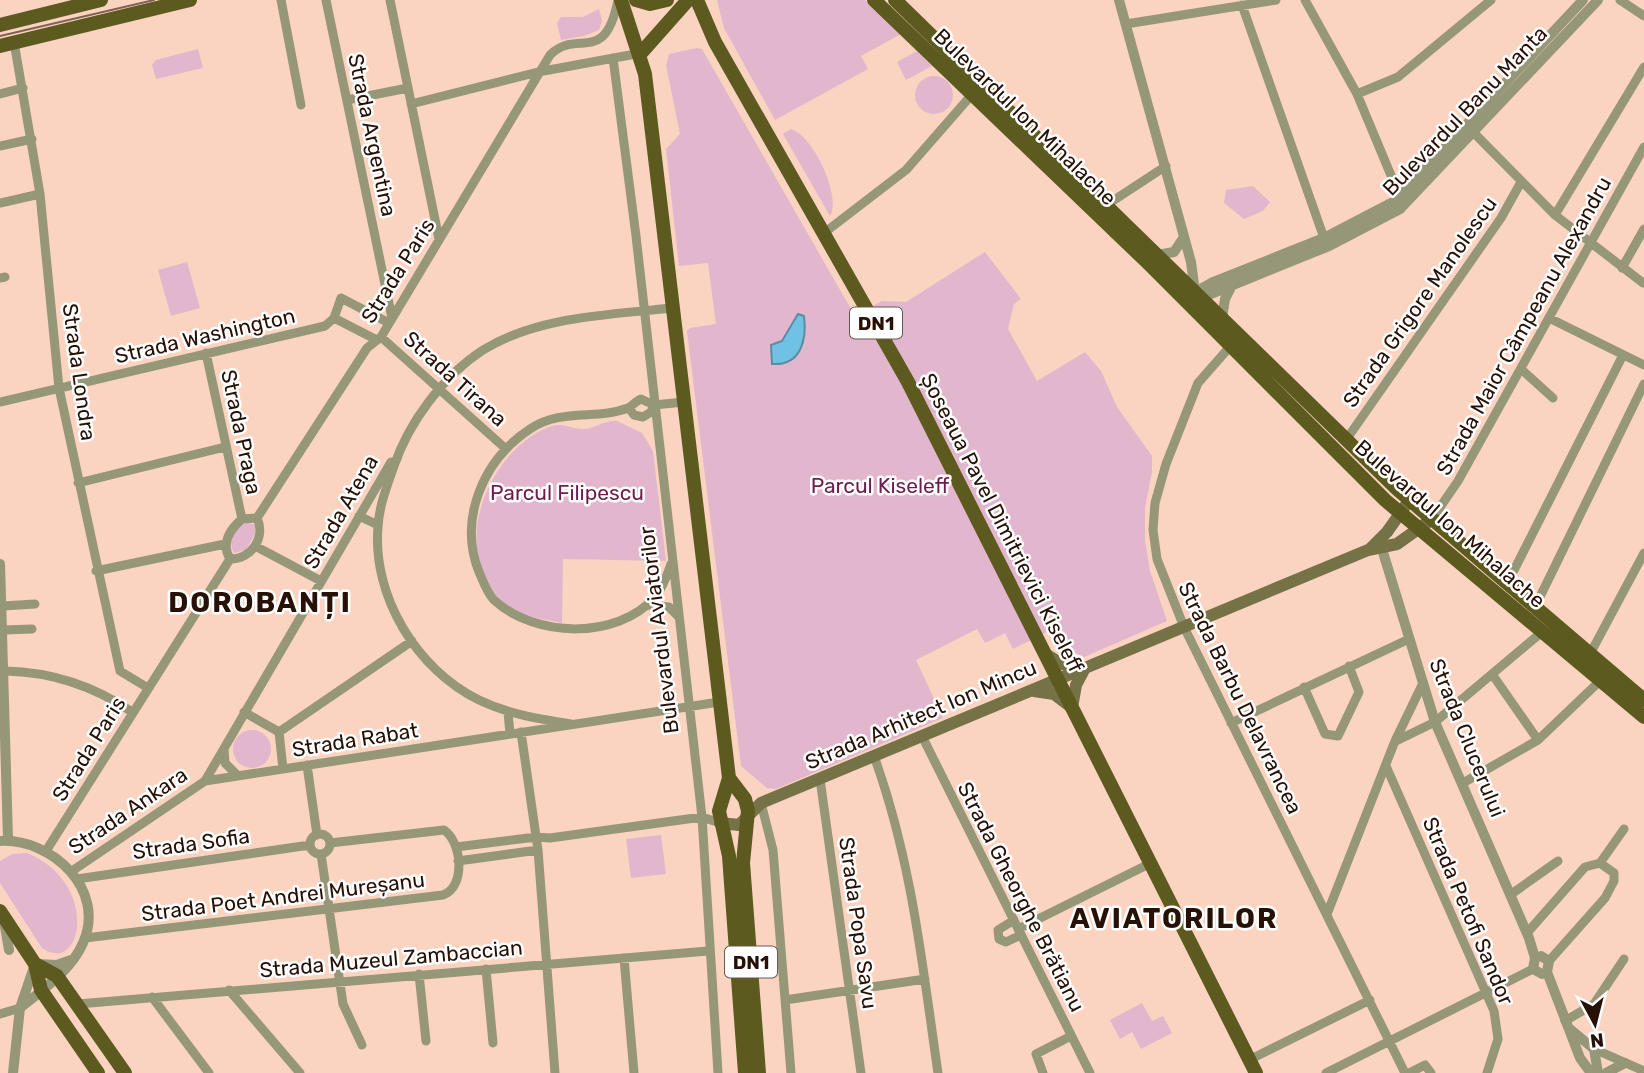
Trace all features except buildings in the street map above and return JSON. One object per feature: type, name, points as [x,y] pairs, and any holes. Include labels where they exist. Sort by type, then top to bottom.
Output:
[{"type":"main road","points":[[0,25],[101,0]]},
{"type":"main road","points":[[7,44],[190,0]]},
{"type":"main road","name":"DN1","points":[[620,0],[640,53],[729,778],[719,804],[720,823],[736,852],[759,1073]]},
{"type":"main road","points":[[636,0],[650,4],[667,0]]},
{"type":"main road","points":[[640,53],[688,0]]},
{"type":"main road","name":"Șoseaua Pavel Dimitrievici Kiseleff","points":[[697,0],[715,42],[908,382],[1252,1066]]},
{"type":"main road","name":"Bulevardul Ion Mihalache","points":[[874,0],[1105,206],[1152,259]]},
{"type":"main road","name":"Bulevardul Ion Mihalache","points":[[895,0],[976,89],[1152,259],[1201,293],[1222,318],[1235,341],[1400,513],[1542,632],[1644,700]]},
{"type":"main road","name":"Bulevardul Ion Mihalache","points":[[1201,293],[1201,318],[1235,341],[1409,500],[1590,654],[1605,676],[1644,717]]},
{"type":"main road","name":"Strada Arhitect Ion Mincu","points":[[1368,550],[1409,500]]},
{"type":"main road","name":"Strada Arhitect Ion Mincu","points":[[748,817],[761,803],[1368,550],[1397,544],[1432,519]]},
{"type":"main road","points":[[1030,691],[1054,694],[1072,708],[1076,685],[1086,668],[1062,664],[1044,652]]},
{"type":"main road","points":[[729,778],[745,799],[748,817],[736,852]]},
{"type":"main road","points":[[719,804],[727,799],[745,799],[761,803]]},
{"type":"main road","points":[[720,823],[735,826],[748,817]]},
{"type":"main road","name":"DN1","points":[[736,852],[745,1073]]},
{"type":"main road","points":[[1,913],[35,964],[41,990],[98,1073]]},
{"type":"main road","points":[[35,964],[57,976],[125,1073]]},
{"type":"street","points":[[281,0],[301,105]]},
{"type":"street","name":"Strada Argentina","points":[[326,0],[391,321]]},
{"type":"street","points":[[390,0],[439,239]]},
{"type":"street","points":[[570,66],[566,47],[591,42],[604,35],[613,23],[620,0]]},
{"type":"street","points":[[1119,0],[1201,293]]},
{"type":"street","points":[[1194,0],[1198,12]]},
{"type":"street","points":[[1126,24],[1276,0]]},
{"type":"street","points":[[1306,0],[1357,94],[1400,197]]},
{"type":"street","points":[[1357,94],[1398,77],[1491,0]]},
{"type":"street","name":"Bulevardul Banu Manta","points":[[1201,293],[1231,287],[1329,246],[1400,209],[1598,0]]},
{"type":"street","points":[[1620,0],[1644,16]]},
{"type":"street","name":"Bulevardul Banu Manta","points":[[1201,293],[1324,238],[1400,197],[1577,2]]},
{"type":"street","points":[[1242,5],[1324,238]]},
{"type":"street","name":"Strada Londra","points":[[7,44],[23,88],[32,139],[60,388],[96,571],[120,671],[148,688]]},
{"type":"street","name":"Strada Paris","points":[[257,518],[391,321],[538,72],[554,51],[566,47]]},
{"type":"street","points":[[411,104],[538,72],[640,53]]},
{"type":"street","name":"Bulevardul Aviatorilor","points":[[613,58],[645,311],[702,817],[708,951],[718,1073]]},
{"type":"street","points":[[1555,215],[1644,67]]},
{"type":"street","points":[[0,94],[23,88]]},
{"type":"street","points":[[347,100],[408,88]]},
{"type":"street","points":[[824,233],[906,170],[976,89]]},
{"type":"street","points":[[1474,133],[1555,215],[1643,283]]},
{"type":"street","points":[[0,146],[32,139]]},
{"type":"street","name":"Strada Maior Câmpeanu Alexandru","points":[[1432,519],[1446,503],[1644,147]]},
{"type":"street","points":[[1105,206],[1166,166]]},
{"type":"street","name":"Strada Grigore Manolescu","points":[[1346,440],[1501,218],[1521,182]]},
{"type":"street","points":[[0,203],[40,194]]},
{"type":"street","points":[[433,212],[453,216]]},
{"type":"street","points":[[1622,268],[1644,229]]},
{"type":"street","points":[[1152,259],[1174,251],[1184,237]]},
{"type":"street","points":[[1222,318],[1225,299],[1231,287]]},
{"type":"street","name":"Strada Washington","points":[[0,402],[325,326],[334,318],[341,298],[391,321]]},
{"type":"street","points":[[571,724],[508,712],[464,691],[435,667],[412,641],[385,591],[378,553],[378,525],[386,490],[402,442],[416,420],[441,389],[477,355],[525,331],[565,321],[672,308]]},
{"type":"street","points":[[334,318],[378,338]]},
{"type":"street","points":[[1549,318],[1644,365]]},
{"type":"street","name":"Strada Tirana","points":[[378,338],[441,389],[506,449]]},
{"type":"street","name":"Strada Barbu Delavrancea","points":[[1235,341],[1198,383],[1166,464],[1155,503],[1153,530],[1157,559],[1184,627],[1407,1073]]},
{"type":"street","name":"Strada Praga","points":[[206,353],[242,519]]},
{"type":"street","points":[[1507,584],[1623,355]]},
{"type":"street","points":[[1521,369],[1553,398]]},
{"type":"street","points":[[1535,607],[1644,384]]},
{"type":"street","points":[[672,562],[658,594],[646,606],[620,620],[598,627],[563,628],[508,611],[492,598],[473,557],[471,516],[483,481],[506,449],[542,421],[629,408],[641,399],[654,405],[684,402]]},
{"type":"street","points":[[639,417],[648,415],[654,405]]},
{"type":"street","points":[[629,408],[650,425],[658,438]]},
{"type":"street","name":"Strada Atena","points":[[205,781],[402,442]]},
{"type":"street","points":[[78,482],[225,447]]},
{"type":"street","points":[[359,516],[378,525]]},
{"type":"street","points":[[96,571],[225,544],[242,519],[257,518],[261,532],[255,546],[242,558],[230,559],[225,544]]},
{"type":"street","points":[[255,546],[321,581]]},
{"type":"street","name":"Strada Clucerului","points":[[1382,549],[1435,722],[1580,1058],[1591,1073]]},
{"type":"street","points":[[1590,654],[1644,553]]},
{"type":"street","name":"Strada Paris","points":[[46,851],[230,559]]},
{"type":"street","points":[[0,564],[5,671],[4,840],[0,850]]},
{"type":"street","points":[[3,606],[34,604]]},
{"type":"street","points":[[646,606],[664,606],[678,616]]},
{"type":"street","points":[[4,630],[32,629]]},
{"type":"street","points":[[1395,741],[1435,722],[1542,632]]},
{"type":"street","points":[[1231,723],[1409,639]]},
{"type":"street","points":[[279,732],[412,641]]},
{"type":"street","points":[[1304,687],[1325,734],[1338,736],[1359,692],[1349,666]]},
{"type":"street","points":[[5,671],[72,682],[106,694],[132,712]]},
{"type":"street","points":[[1492,674],[1538,740]]},
{"type":"street","points":[[1463,783],[1538,740],[1605,676]]},
{"type":"street","points":[[1327,914],[1395,741],[1423,683]]},
{"type":"street","name":"Strada Rabat","points":[[205,781],[719,702]]},
{"type":"street","points":[[244,712],[279,732]]},
{"type":"street","points":[[508,712],[510,734]]},
{"type":"street","points":[[279,732],[283,769]]},
{"type":"street","points":[[521,732],[538,850],[555,1073]]},
{"type":"street","name":"Strada Gheorghe Brătianu","points":[[922,736],[1090,1073]]},
{"type":"street","points":[[225,746],[225,763],[238,776]]},
{"type":"street","points":[[874,756],[903,846],[938,1073]]},
{"type":"street","points":[[307,765],[317,835],[310,845],[315,853],[321,854],[329,849],[330,843],[325,836],[317,835]]},
{"type":"street","name":"Strada Petofi Sandor","points":[[1385,766],[1496,1019],[1498,1039],[1487,1073]]},
{"type":"street","name":"Strada Popa Savu","points":[[820,779],[861,1073]]},
{"type":"street","name":"Strada Ankara","points":[[74,875],[96,855],[205,781]]},
{"type":"street","points":[[761,803],[773,850],[791,1073]]},
{"type":"street","points":[[702,817],[719,804]]},
{"type":"street","points":[[456,847],[536,837],[550,838],[702,817],[720,823]]},
{"type":"street","points":[[1528,936],[1585,867],[1601,863],[1624,829]]},
{"type":"street","points":[[330,843],[440,830],[447,831],[456,847],[458,861],[538,850],[550,838]]},
{"type":"street","points":[[4,840],[46,851],[74,875],[86,906],[85,938],[74,958],[20,1008]]},
{"type":"street","name":"Strada Sofia","points":[[74,875],[104,874],[310,845]]},
{"type":"street","points":[[321,854],[343,1003],[362,1045]]},
{"type":"street","points":[[96,855],[97,866],[104,874]]},
{"type":"street","name":"Strada Poet Andrei Mureșanu","points":[[85,938],[443,895],[449,893],[457,883],[458,861]]},
{"type":"street","points":[[1510,895],[1558,861]]},
{"type":"street","points":[[1018,928],[1151,863]]},
{"type":"street","points":[[1326,1073],[1541,965],[1611,889],[1614,873],[1601,863]]},
{"type":"street","points":[[1,913],[5,952]]},
{"type":"street","name":"Strada Muzeul Zambaccian","points":[[78,1004],[708,951]]},
{"type":"street","points":[[13,1073],[20,1008],[35,964],[57,965],[74,958]]},
{"type":"street","points":[[624,958],[634,1073]]},
{"type":"street","points":[[1566,1024],[1594,1004],[1624,959]]},
{"type":"street","points":[[486,969],[493,1042]]},
{"type":"street","points":[[419,974],[426,1041]]},
{"type":"street","points":[[785,1000],[925,979]]},
{"type":"street","points":[[229,990],[300,1073]]},
{"type":"street","points":[[152,997],[209,1073]]},
{"type":"street","points":[[1252,1066],[1370,1000]]},
{"type":"street","points":[[0,1014],[20,1008],[51,1005]]},
{"type":"street","name":"Strada Clucerului","points":[[1566,1024],[1594,1049]]},
{"type":"street","points":[[1043,1073],[1036,1054],[1071,1036]]},
{"type":"street","points":[[1580,1058],[1594,1049]]},
{"type":"street","points":[[1594,1049],[1644,1071]]},
{"type":"street","points":[[1594,1049],[1598,1073]]},
{"type":"street","points":[[1606,1073],[1625,1063]]},
{"type":"street","points":[[1407,1073],[1425,1065],[1431,1073]]},
{"type":"green space","points":[[717,0],[865,0],[901,34],[861,56],[868,69],[775,120],[724,28]]},
{"type":"green space","points":[[599,9],[602,21],[599,30],[561,40],[557,23],[561,17],[583,17]]},
{"type":"green space","points":[[198,49],[203,68],[156,79],[152,65],[156,60]]},
{"type":"green space","name":"Parcul Kiseleff","points":[[702,49],[855,316],[882,301],[906,302],[985,252],[1021,299],[1014,304],[1008,329],[1037,381],[1085,352],[1101,371],[1117,407],[1152,456],[1152,472],[1145,508],[1145,541],[1150,571],[1167,621],[1084,657],[1059,645],[1049,631],[1013,649],[1005,633],[985,643],[977,629],[916,660],[943,718],[776,789],[767,788],[741,766],[687,331],[690,328],[716,324],[708,263],[679,266],[666,149],[680,134],[666,65],[669,54]]},
{"type":"green space","points":[[917,51],[932,66],[906,80],[897,62]]},
{"type":"green space","points":[[934,76],[947,82],[953,95],[947,108],[934,114],[921,108],[915,95],[921,82]]},
{"type":"green space","points":[[791,129],[808,142],[823,168],[832,195],[833,207],[830,216],[783,134]]},
{"type":"green space","points":[[1253,186],[1270,202],[1263,211],[1244,219],[1224,203],[1226,190]]},
{"type":"green space","points":[[187,262],[200,308],[171,316],[158,270]]},
{"type":"green space","name":"Parcul Filipescu","points":[[617,421],[642,433],[653,451],[666,561],[563,559],[562,623],[532,617],[512,609],[489,585],[479,562],[476,537],[480,512],[489,487],[502,465],[520,445],[540,431],[557,425],[586,429]]},
{"type":"green space","points":[[247,522],[255,525],[255,534],[246,550],[234,553],[231,544],[233,535]]},
{"type":"green space","points":[[252,730],[266,735],[271,749],[266,763],[252,768],[238,763],[233,749],[238,735]]},
{"type":"green space","points":[[661,835],[666,874],[631,878],[626,839]]},
{"type":"green space","points":[[27,853],[50,867],[66,884],[75,904],[75,938],[67,949],[56,953],[42,948],[0,883],[0,861],[12,854]]},
{"type":"green space","points":[[1142,1003],[1152,1021],[1163,1016],[1172,1033],[1141,1049],[1132,1032],[1120,1039],[1110,1020]]},
{"type":"water","points":[[798,314],[804,316],[805,325],[800,350],[790,361],[772,364],[771,345],[782,341]]},
{"type":"tram line","points":[[0,36],[154,0]]},
{"type":"district","name":"DOROBANȚI","points":[[260,602]]},
{"type":"district","name":"AVIATORILOR","points":[[1174,918]]}]
